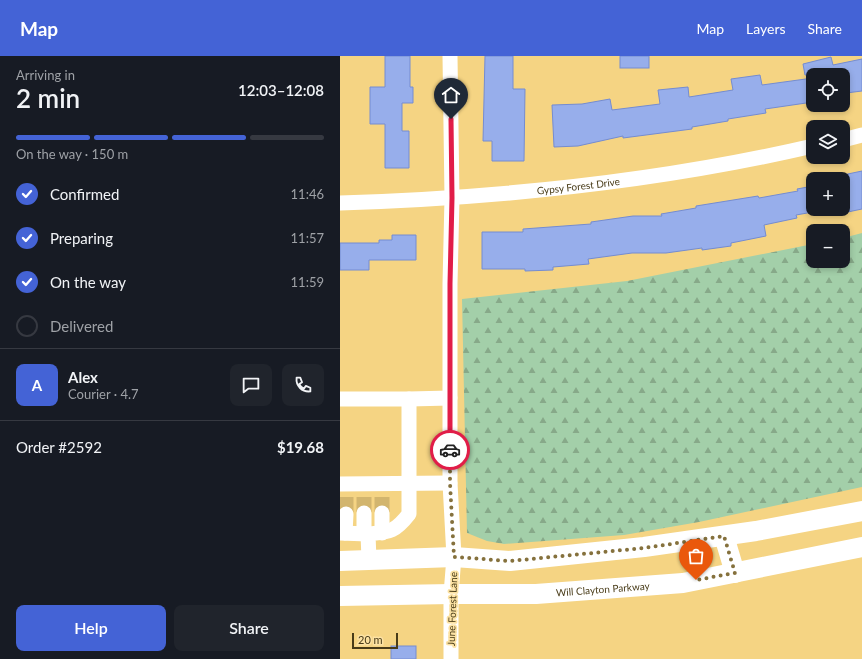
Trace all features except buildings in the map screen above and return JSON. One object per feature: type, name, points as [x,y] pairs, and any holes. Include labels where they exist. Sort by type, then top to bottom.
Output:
[{"type":"main road","points":[[340,561],[454,557],[510,561],[644,548],[756,531],[862,511]]},
{"type":"main road","points":[[724,536],[735,573]]},
{"type":"main road","name":"Will Clayton Parkway","points":[[340,596],[536,594],[684,583],[862,547]]},
{"type":"street","name":"June Forest Lane","points":[[450,56],[452,198],[450,284],[450,483],[454,557],[451,594],[451,659]]},
{"type":"street","points":[[850,138],[862,135]]},
{"type":"street","name":"Gypsy Forest Drive","points":[[340,203],[452,198],[579,187],[662,175],[776,155],[806,148]]},
{"type":"street","points":[[340,399],[450,398]]},
{"type":"street","points":[[346,514],[343,533],[386,533],[400,526],[409,514],[409,399]]},
{"type":"street","points":[[344,489],[382,491],[409,484],[450,483]]},
{"type":"street","points":[[364,513],[371,533],[369,560]]},
{"type":"street","points":[[371,533],[382,513]]},
{"type":"green space","points":[[862,233],[862,487],[699,522],[624,535],[504,544],[487,541],[467,533],[462,299],[627,281],[806,245],[806,268],[850,268],[850,236]]},
{"type":"tunnel","points":[[346,497],[346,514]]},
{"type":"tunnel","points":[[364,497],[364,513]]},
{"type":"tunnel","points":[[382,497],[382,513]]},
{"type":"way so far","points":[[450,450],[450,483],[454,557],[510,561],[644,548],[724,536],[735,573],[696,580]]},
{"type":"route","points":[[450,450],[450,284],[452,198],[451,119]]}]
